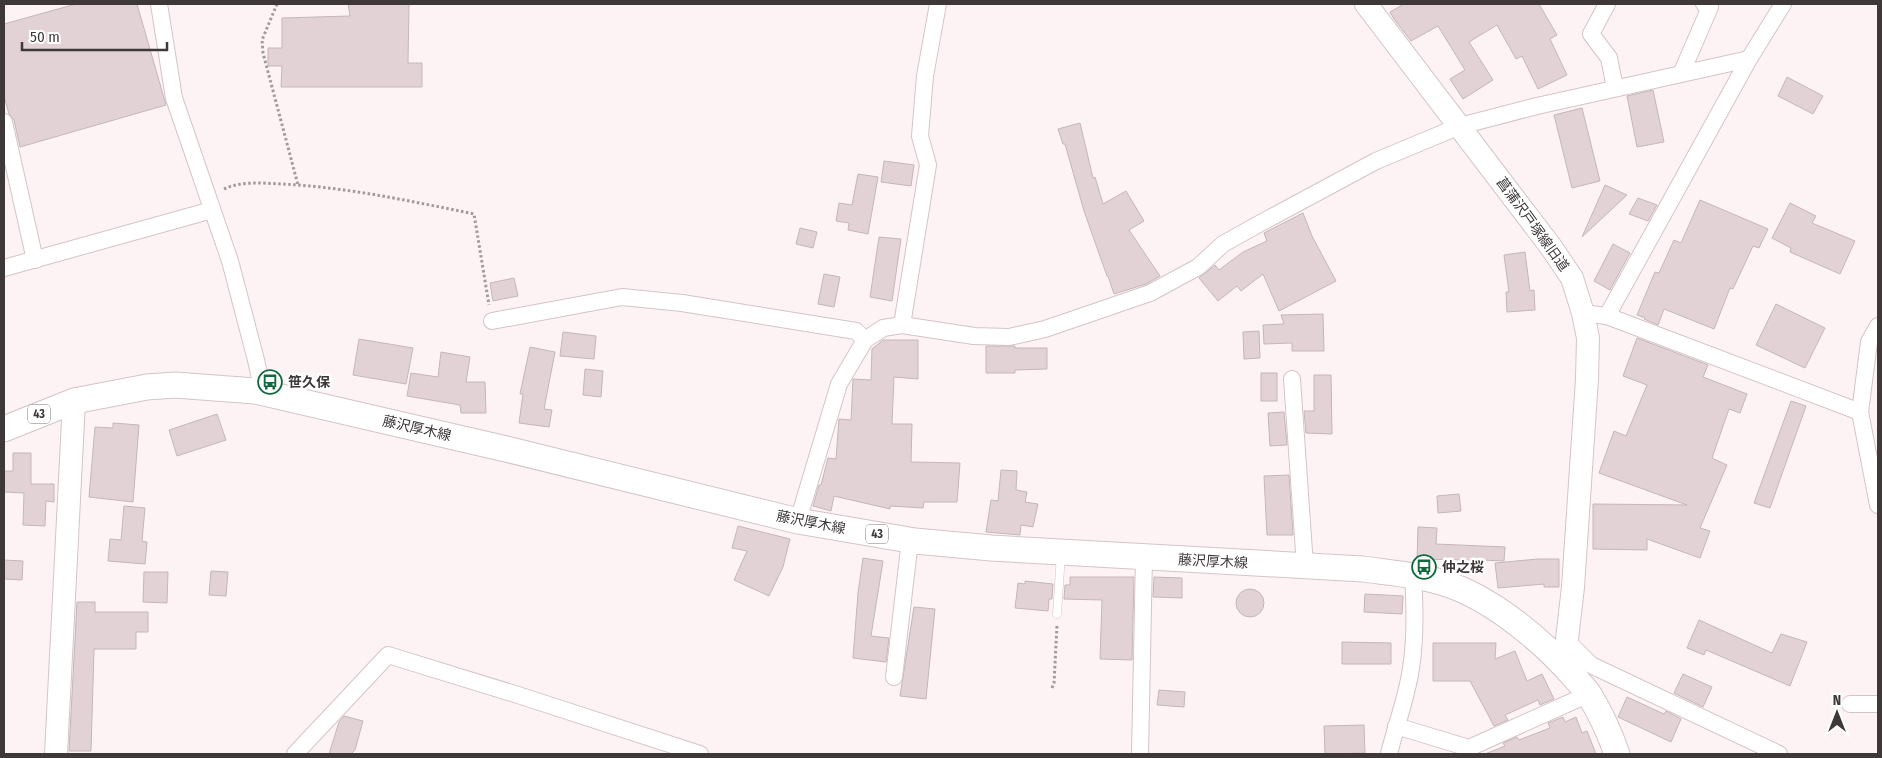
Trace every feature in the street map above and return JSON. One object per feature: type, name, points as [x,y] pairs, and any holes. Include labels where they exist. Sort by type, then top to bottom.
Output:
[{"type":"main road","name":"藤沢厚木線","points":[[4,429],[74,401],[129,390],[175,385],[221,387],[263,392],[798,520],[910,540],[991,548],[1363,569],[1413,575],[1450,584],[1487,602],[1526,632],[1565,653],[1610,733],[1617,754]]},
{"type":"street","points":[[159,4],[174,98],[230,261],[263,392]]},
{"type":"street","points":[[902,325],[928,166],[920,136],[925,76],[938,4]]},
{"type":"street","points":[[1607,4],[1591,34],[1610,58],[1615,88]]},
{"type":"street","points":[[1681,74],[1710,7],[1704,4]]},
{"type":"street","points":[[1607,316],[1749,59],[1783,4]]},
{"type":"street","name":"菖蒲沢戸塚線旧道","points":[[1371,5],[1551,247],[1572,278],[1583,313],[1588,338],[1587,379],[1573,588],[1565,653]]},
{"type":"street","points":[[798,520],[840,384],[865,340],[884,328],[902,325],[974,336],[1008,337],[1045,328],[1150,294],[1198,267],[1223,244],[1257,225],[1376,161],[1460,126],[1536,106],[1749,59]]},
{"type":"street","points":[[4,122],[35,260]]},
{"type":"street","points":[[4,268],[35,260],[210,203]]},
{"type":"street","points":[[492,321],[622,297],[682,303],[856,331],[865,340]]},
{"type":"street","points":[[1583,313],[1607,316],[1860,412]]},
{"type":"street","points":[[1878,326],[1868,342],[1860,412],[1878,505]]},
{"type":"street","points":[[1292,379],[1305,566]]},
{"type":"street","points":[[56,754],[74,401]]},
{"type":"street","points":[[894,678],[910,540]]},
{"type":"street","points":[[1140,754],[1144,557]]},
{"type":"street","points":[[1389,754],[1406,696],[1411,667],[1415,622],[1413,575]]},
{"type":"street","points":[[1565,653],[1779,754]]},
{"type":"street","points":[[295,754],[388,655],[518,694],[700,754]]},
{"type":"street","points":[[1396,726],[1470,751],[1589,694]]},
{"type":"street","points":[[1850,704],[1878,704]]},
{"type":"lane","points":[[1057,614],[1061,552]]},
{"type":"path","points":[[277,4],[262,40],[263,53],[298,185]]},
{"type":"path","points":[[210,203],[228,187],[256,183],[370,192],[474,214],[492,321]]},
{"type":"path","points":[[1052,688],[1054,683],[1057,614]]},
{"type":"building","points":[[76,4],[137,4],[166,105],[20,147],[14,120],[9,114],[4,96],[4,24]]},
{"type":"building","points":[[348,4],[409,4],[408,63],[422,63],[422,87],[281,87],[282,66],[268,66],[268,48],[282,48],[282,18],[350,16]]},
{"type":"building","points":[[1404,4],[1539,4],[1557,35],[1550,39],[1567,75],[1538,89],[1522,56],[1516,59],[1497,25],[1469,42],[1493,80],[1463,99],[1450,79],[1465,70],[1438,26],[1411,41],[1390,12]]},
{"type":"building","points":[[1787,77],[1823,96],[1813,114],[1778,96]]},
{"type":"building","points":[[1653,90],[1664,142],[1637,147],[1627,96]]},
{"type":"building","points":[[1582,108],[1600,181],[1572,188],[1554,115]]},
{"type":"building","points":[[1080,123],[1093,178],[1095,177],[1103,204],[1126,191],[1144,221],[1129,230],[1160,276],[1146,284],[1114,294],[1084,211],[1065,144],[1063,144],[1058,129]]},
{"type":"building","points":[[884,161],[914,165],[911,186],[881,182]]},
{"type":"building","points":[[858,174],[878,177],[868,234],[848,230],[849,223],[836,221],[839,203],[852,205]]},
{"type":"building","points":[[1605,185],[1627,195],[1582,237]]},
{"type":"building","points":[[1638,198],[1657,205],[1648,221],[1629,214]]},
{"type":"building","points":[[1700,200],[1768,229],[1759,248],[1753,246],[1733,289],[1730,288],[1714,329],[1664,309],[1658,325],[1637,315],[1655,272],[1659,273],[1674,240],[1681,243]]},
{"type":"building","points":[[1790,203],[1816,216],[1812,223],[1855,241],[1840,274],[1790,252],[1791,248],[1772,238]]},
{"type":"building","points":[[1303,213],[1312,236],[1336,281],[1279,311],[1263,274],[1241,291],[1237,286],[1218,301],[1199,278],[1215,265],[1219,270],[1243,252],[1267,241],[1264,233]]},
{"type":"building","points":[[800,228],[817,232],[813,248],[796,244]]},
{"type":"building","points":[[879,237],[901,239],[892,301],[870,297]]},
{"type":"building","points":[[1613,244],[1630,253],[1610,290],[1594,281]]},
{"type":"building","points":[[1525,252],[1530,291],[1534,290],[1535,310],[1507,312],[1506,292],[1509,292],[1504,255]]},
{"type":"building","points":[[824,274],[840,277],[834,307],[818,304]]},
{"type":"building","points":[[514,278],[518,296],[493,301],[490,283]]},
{"type":"building","points":[[1776,304],[1825,328],[1805,368],[1756,345]]},
{"type":"building","points":[[1323,314],[1324,351],[1292,351],[1292,343],[1264,344],[1263,325],[1284,324],[1281,315]]},
{"type":"building","points":[[1259,331],[1260,358],[1244,359],[1243,332]]},
{"type":"building","points":[[563,332],[596,336],[594,359],[560,356]]},
{"type":"building","points":[[1637,338],[1708,365],[1703,377],[1747,394],[1740,413],[1729,409],[1712,458],[1727,465],[1700,528],[1710,531],[1700,558],[1647,539],[1647,550],[1593,549],[1593,504],[1687,505],[1599,473],[1614,431],[1626,436],[1647,385],[1623,376]]},
{"type":"building","points":[[359,339],[413,348],[406,384],[353,375]]},
{"type":"building","points":[[883,340],[918,340],[918,379],[894,377],[892,424],[912,424],[911,462],[960,463],[957,502],[924,502],[923,508],[890,506],[890,509],[834,496],[831,511],[813,506],[828,458],[836,459],[839,419],[851,420],[853,379],[871,380],[872,349]]},
{"type":"building","points":[[986,346],[1047,348],[1047,369],[1015,370],[1015,373],[986,373]]},
{"type":"building","points":[[530,347],[555,352],[544,409],[552,410],[549,427],[519,423],[523,394],[520,394]]},
{"type":"building","points":[[441,352],[470,357],[466,382],[485,382],[486,413],[461,413],[460,405],[407,396],[411,373],[438,377]]},
{"type":"building","points":[[585,369],[603,371],[601,397],[583,395]]},
{"type":"building","points":[[1261,373],[1277,373],[1277,401],[1261,401]]},
{"type":"building","points":[[1314,375],[1331,375],[1332,434],[1306,433],[1304,411],[1314,411]]},
{"type":"building","points":[[1791,401],[1806,406],[1770,508],[1754,503]]},
{"type":"building","points":[[1284,412],[1287,445],[1270,446],[1268,413]]},
{"type":"building","points":[[217,414],[226,440],[177,456],[169,430]]},
{"type":"building","points":[[113,423],[139,425],[133,502],[89,497],[95,427],[113,428]]},
{"type":"building","points":[[13,453],[31,453],[31,484],[54,484],[54,502],[46,501],[45,526],[23,525],[24,493],[4,492],[4,471],[13,471]]},
{"type":"building","points":[[1001,470],[1017,471],[1016,490],[1027,492],[1025,502],[1038,504],[1033,527],[1021,525],[1020,535],[986,532],[991,500],[998,501]]},
{"type":"building","points":[[1289,475],[1293,535],[1267,535],[1264,476]]},
{"type":"building","points":[[1459,494],[1461,511],[1438,513],[1437,496]]},
{"type":"building","points":[[124,506],[145,508],[142,541],[147,542],[145,564],[108,561],[110,539],[121,540]]},
{"type":"building","points":[[738,526],[790,539],[783,567],[769,596],[734,580],[747,551],[732,548]]},
{"type":"building","points":[[1418,527],[1437,528],[1436,544],[1505,547],[1504,561],[1481,560],[1481,572],[1463,571],[1464,560],[1417,559]]},
{"type":"building","points":[[863,558],[883,561],[871,636],[889,638],[886,662],[853,658]]},
{"type":"building","points":[[1559,559],[1559,587],[1544,587],[1544,584],[1498,588],[1495,563]]},
{"type":"building","points":[[4,560],[23,561],[22,580],[4,579]]},
{"type":"building","points":[[211,571],[228,572],[226,596],[209,595]]},
{"type":"building","points":[[144,572],[168,572],[167,603],[143,602]]},
{"type":"building","points":[[1070,577],[1134,577],[1132,660],[1100,659],[1102,600],[1064,599],[1065,585],[1070,585]]},
{"type":"building","points":[[1154,577],[1182,578],[1182,598],[1153,597]]},
{"type":"building","points":[[1025,581],[1053,584],[1052,599],[1049,599],[1048,611],[1015,608],[1018,583],[1025,584]]},
{"type":"building","points":[[1250,589],[1260,593],[1264,603],[1260,613],[1250,617],[1240,613],[1236,603],[1240,593]]},
{"type":"building","points":[[1365,594],[1403,596],[1402,614],[1364,612]]},
{"type":"building","points":[[77,602],[95,602],[95,612],[148,612],[148,632],[136,632],[136,649],[94,649],[91,751],[69,751]]},
{"type":"building","points":[[914,607],[935,609],[926,699],[900,696]]},
{"type":"building","points":[[1699,620],[1772,653],[1781,634],[1807,642],[1790,686],[1706,650],[1704,655],[1687,648]]},
{"type":"building","points":[[1342,642],[1391,643],[1391,664],[1342,664]]},
{"type":"building","points":[[1433,643],[1496,643],[1495,659],[1515,651],[1527,681],[1542,674],[1554,699],[1540,705],[1538,700],[1505,715],[1508,720],[1494,726],[1470,681],[1433,681]]},
{"type":"building","points":[[1683,674],[1712,687],[1703,707],[1674,693]]},
{"type":"building","points":[[1159,690],[1185,692],[1184,707],[1157,705]]},
{"type":"building","points":[[1627,697],[1664,714],[1666,711],[1681,719],[1671,742],[1618,717]]},
{"type":"building","points":[[344,716],[363,721],[355,750],[351,754],[329,754],[339,722]]},
{"type":"building","points":[[1563,717],[1565,722],[1576,717],[1582,733],[1587,731],[1596,754],[1485,754],[1505,746],[1503,743],[1517,737],[1519,740],[1550,728],[1548,723]]},
{"type":"building","points":[[1364,725],[1365,753],[1325,754],[1324,726]]},
{"type":"place","name":"笹久保","points":[[270,382]]},
{"type":"place","name":"仲之桜","points":[[1424,567]]}]
